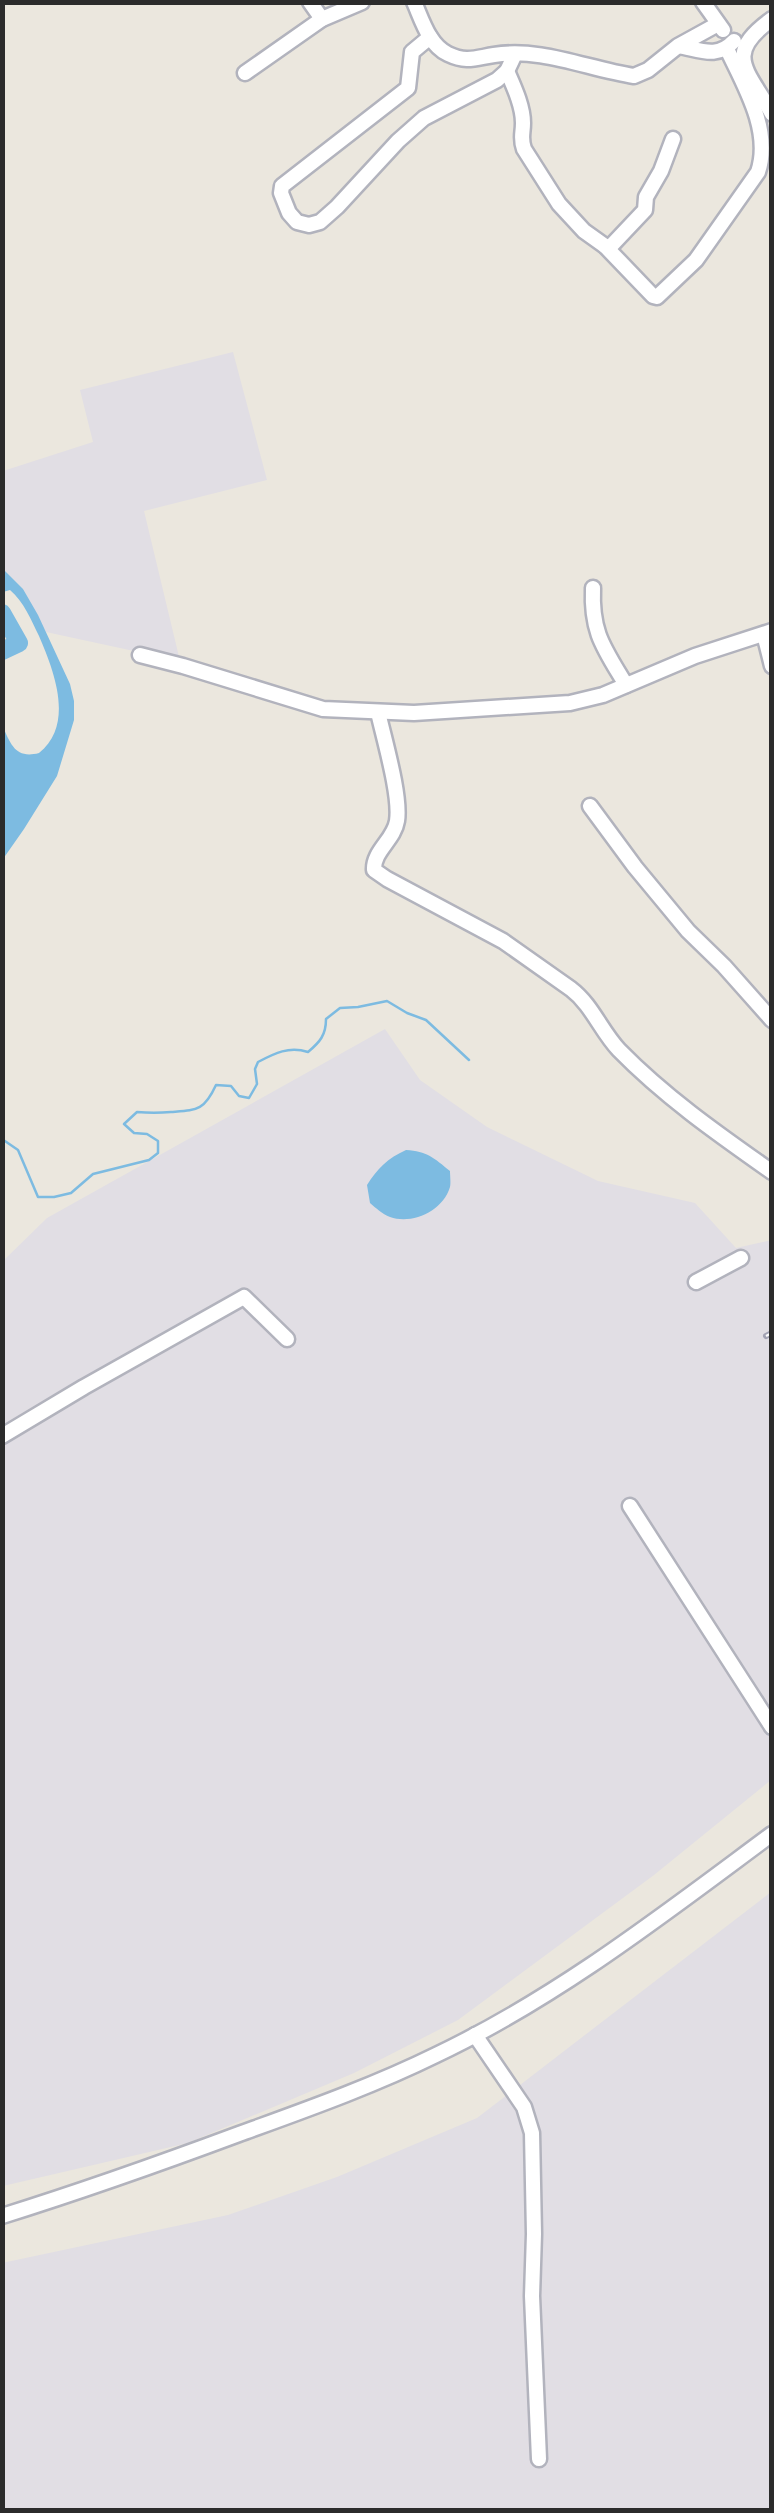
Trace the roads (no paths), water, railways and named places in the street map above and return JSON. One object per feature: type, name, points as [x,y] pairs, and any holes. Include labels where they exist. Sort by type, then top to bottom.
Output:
[{"type":"street","points":[[310,2],[322,19]]},
{"type":"street","points":[[246,73],[322,19],[362,2]]},
{"type":"street","points":[[414,2],[430,37],[446,54],[474,61],[492,55],[538,54],[634,76],[718,24]]},
{"type":"street","points":[[703,2],[741,53],[772,114]]},
{"type":"street","points":[[678,46],[718,52],[772,18]]},
{"type":"street","points":[[430,37],[412,52],[408,88],[280,188],[297,222],[320,222],[424,118],[507,71],[515,54]]},
{"type":"street","points":[[507,71],[521,111],[520,139],[559,204],[657,297],[696,260],[758,172],[762,160],[754,107],[735,44]]},
{"type":"street","points":[[605,246],[610,247],[645,210],[646,197],[672,139]]},
{"type":"street","points":[[593,588],[592,615],[601,643],[626,685]]},
{"type":"street","points":[[140,656],[323,709],[378,712],[461,711],[570,702],[603,695],[694,656],[768,633],[772,666]]},
{"type":"street","points":[[378,712],[398,818],[374,860],[374,870],[502,941],[572,988],[616,1048],[660,1090],[772,1172]]},
{"type":"street","points":[[590,806],[688,932],[772,1020]]},
{"type":"street","points":[[696,1282],[741,1258]]},
{"type":"street","points":[[2,1436],[244,1298],[287,1339]]},
{"type":"street","points":[[630,1506],[772,1727]]},
{"type":"street","points":[[2,2216],[94,2187],[300,2111],[435,2056],[588,1968],[770,1839]]},
{"type":"street","points":[[475,2035],[524,2107],[532,2133],[532,2296],[539,2459]]},
{"type":"water","points":[[3,569],[23,589],[38,615],[70,684],[74,720],[57,776],[3,859],[3,727],[20,752],[39,753],[50,741],[59,712],[45,650],[19,600],[10,590],[3,592]]},
{"type":"water","points":[[406,1150],[425,1154],[444,1166],[450,1171],[450,1186],[434,1209],[417,1217],[399,1219],[370,1203],[367,1185],[384,1164]]},
{"type":"waterway","points":[[2,613],[19,643],[2,651]]},
{"type":"waterway","points":[[2,1139],[18,1150],[38,1197],[71,1193],[93,1174],[149,1160],[158,1153],[158,1141],[147,1134],[134,1133],[124,1124],[137,1112],[194,1109],[208,1100],[216,1085],[231,1086],[239,1096],[249,1098],[257,1084],[258,1062],[288,1050],[308,1052],[322,1038],[326,1019],[340,1008],[387,1001],[426,1020],[469,1060]]},
{"type":"railway","points":[[766,1336],[772,1333]]}]
